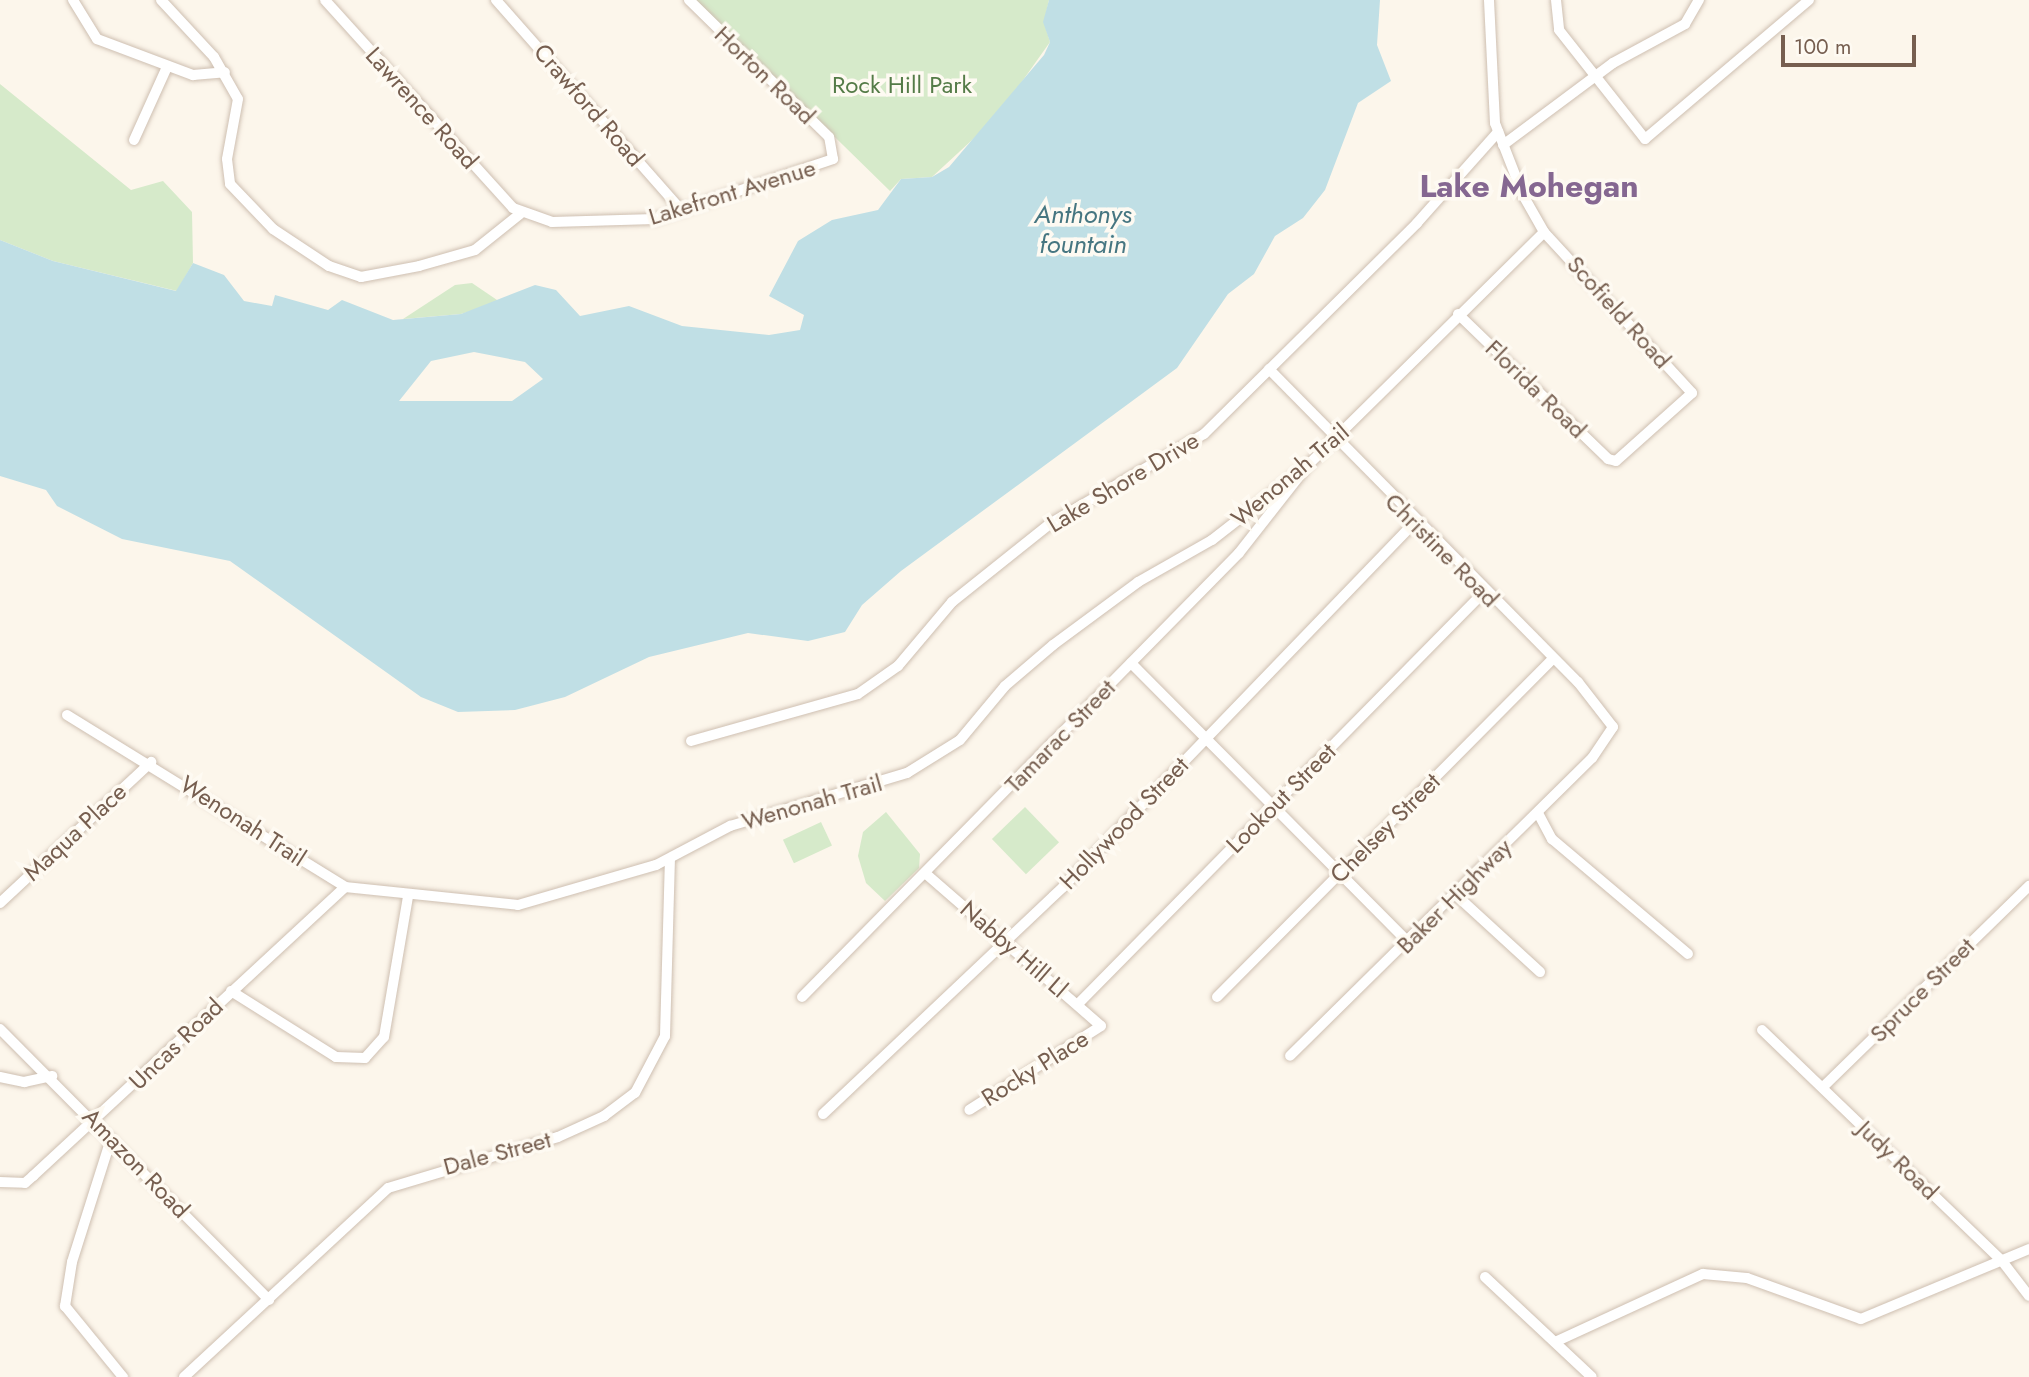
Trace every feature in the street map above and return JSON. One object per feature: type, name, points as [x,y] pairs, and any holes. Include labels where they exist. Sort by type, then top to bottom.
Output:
[{"type":"street","points":[[73,0],[97,39],[193,75],[225,72]]},
{"type":"street","points":[[161,0],[225,72],[239,108],[227,176],[241,199],[341,273],[389,273],[475,250],[520,214]]},
{"type":"street","name":"Lawrence Road","points":[[325,0],[520,214]]},
{"type":"street","name":"Crawford Road","points":[[496,0],[682,211]]},
{"type":"street","name":"Horton Road","points":[[689,0],[829,137],[835,152]]},
{"type":"street","name":"Scofield Road","points":[[1489,0],[1498,132],[1544,232],[1692,393],[1616,461]]},
{"type":"street","points":[[1556,0],[1559,30],[1645,139],[1809,0]]},
{"type":"street","points":[[1503,145],[1596,76],[1685,24],[1699,0]]},
{"type":"street","points":[[134,140],[167,67]]},
{"type":"street","name":"Lake Shore Drive","points":[[691,741],[858,694],[898,666],[952,602],[1051,523],[1194,442],[1425,214],[1498,132]]},
{"type":"street","name":"Lakefront Avenue","points":[[520,214],[552,222],[623,222],[682,211],[822,166],[835,152]]},
{"type":"street","name":"Wenonah Trail","points":[[68,715],[151,762],[345,887],[408,896],[518,905],[670,860],[730,827],[907,773],[960,740],[1005,686],[1053,645],[1138,582],[1212,540],[1307,466],[1544,232]]},
{"type":"street","name":"Florida Road","points":[[1458,314],[1616,461]]},
{"type":"street","name":"Christine Road","points":[[1269,369],[1414,523],[1553,659],[1609,719],[1612,731]]},
{"type":"street","name":"Tamarac Street","points":[[802,997],[1239,553],[1307,466]]},
{"type":"street","name":"Hollywood Street","points":[[823,1114],[1004,937],[1063,887],[1414,523]]},
{"type":"street","name":"Lookout Street","points":[[1078,1004],[1484,592]]},
{"type":"street","name":"Chelsey Street","points":[[1217,997],[1553,659]]},
{"type":"street","points":[[1131,663],[1204,740],[1273,805],[1408,942]]},
{"type":"street","name":"Baker Highway","points":[[1290,1056],[1538,813],[1612,731]]},
{"type":"street","name":"Maqua Place","points":[[0,904],[151,762]]},
{"type":"street","points":[[1538,813],[1552,838],[1688,954]]},
{"type":"street","name":"Dale Street","points":[[184,1377],[388,1188],[568,1133],[604,1116],[641,1086],[665,1036],[670,860]]},
{"type":"street","name":"Nabby Hill Ll","points":[[925,873],[1004,937],[1101,1027]]},
{"type":"street","name":"Uncas Road","points":[[0,1182],[25,1183],[96,1121],[231,991],[345,887]]},
{"type":"street","points":[[2024,888],[2029,898]]},
{"type":"street","name":"Spruce Street","points":[[1823,1087],[2024,888]]},
{"type":"street","points":[[1456,895],[1540,972]]},
{"type":"street","points":[[231,991],[336,1057],[365,1058],[380,1045],[408,896]]},
{"type":"street","name":"Rocky Place","points":[[969,1110],[1101,1027]]},
{"type":"street","name":"Amazon Road","points":[[0,1028],[52,1076],[269,1300]]},
{"type":"street","name":"Judy Road","points":[[1762,1030],[2002,1261],[2029,1296]]},
{"type":"street","points":[[0,1076],[24,1082],[52,1076]]},
{"type":"street","points":[[111,1139],[72,1262],[65,1306],[123,1377]]},
{"type":"street","points":[[1555,1342],[1703,1274],[1747,1278],[1861,1319],[2029,1249]]},
{"type":"street","points":[[1485,1277],[1592,1377]]},
{"type":"green space","name":"Rock Hill Park","points":[[695,0],[1049,0],[1044,22],[1050,42],[997,117],[932,177],[901,179],[890,191]]},
{"type":"green space","points":[[0,84],[131,190],[163,181],[192,212],[193,263],[177,291],[53,261],[0,240]]},
{"type":"green space","points":[[472,283],[500,302],[461,314],[403,319],[455,285]]},
{"type":"green space","points":[[1025,807],[1059,842],[1026,874],[992,839]]},
{"type":"green space","points":[[886,812],[920,854],[919,868],[885,901],[866,883],[858,856],[863,832]]},
{"type":"green space","points":[[821,822],[832,846],[794,863],[783,840]]},
{"type":"water","name":"Anthonys fountain","points":[[1049,0],[1380,0],[1377,45],[1391,81],[1358,103],[1325,190],[1303,218],[1275,236],[1254,274],[1228,294],[1177,368],[901,571],[862,605],[845,632],[808,641],[748,633],[649,657],[565,697],[515,710],[458,712],[421,697],[230,561],[122,539],[57,506],[46,490],[0,476],[0,240],[53,261],[176,291],[193,263],[224,275],[244,301],[272,306],[275,295],[328,310],[342,300],[393,320],[461,314],[535,285],[556,290],[580,316],[629,306],[682,326],[769,335],[800,330],[804,315],[769,296],[798,241],[832,220],[878,210],[901,179],[932,177],[949,167],[1044,55],[1050,42],[1043,22]],"holes":[[[474,352],[525,362],[543,379],[512,401],[399,401],[431,361]]]},
{"type":"district","name":"Lake Mohegan","points":[[1529,186]]}]
